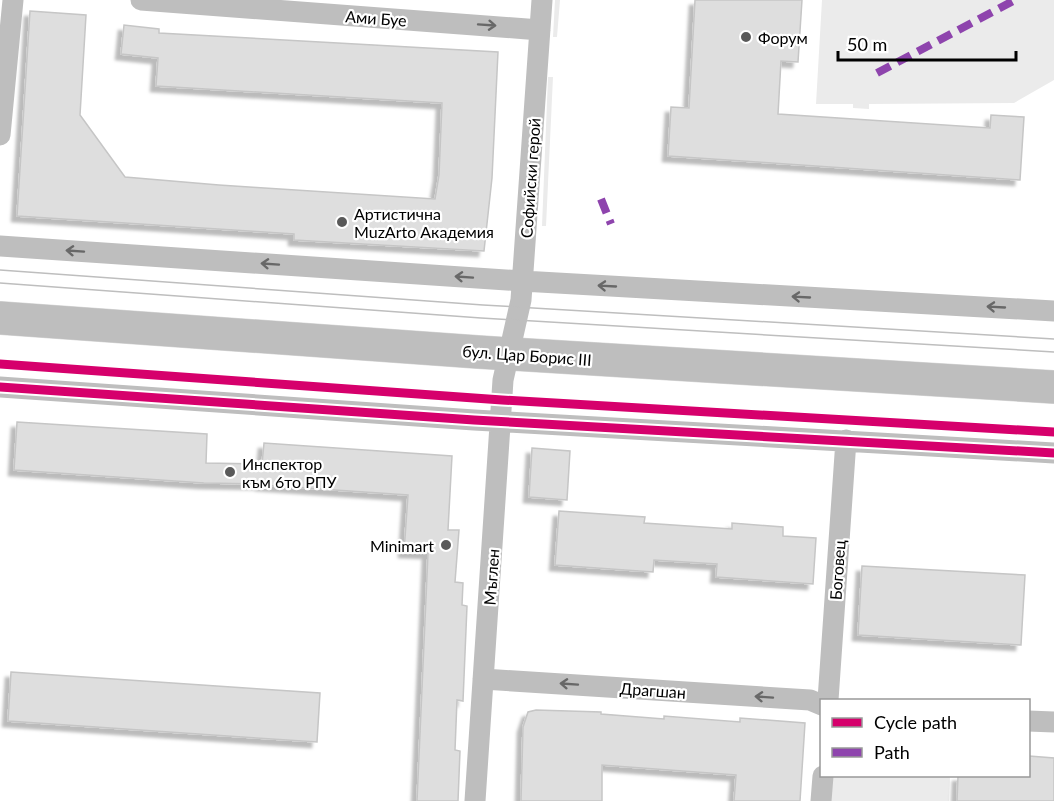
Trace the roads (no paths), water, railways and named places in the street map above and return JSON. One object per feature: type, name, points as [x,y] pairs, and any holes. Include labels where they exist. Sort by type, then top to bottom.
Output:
[{"type":"main road","name":"бул. Цар Борис III","points":[[0,318],[508,354],[1054,387]]},
{"type":"street","points":[[0,135],[13,0]]},
{"type":"street","name":"Ами Буе","points":[[141,0],[540,30]]},
{"type":"street","name":"Софийски герой","points":[[508,354],[519,307],[522,281],[542,0]]},
{"type":"street","points":[[0,246],[522,281],[1054,311]]},
{"type":"street","name":"Мъглен","points":[[475,801],[503,380],[508,354]]},
{"type":"street","points":[[0,387],[501,421],[1054,453]]},
{"type":"street","name":"Боговец","points":[[828,699],[846,440]]},
{"type":"street","name":"Драгшан","points":[[483,679],[810,700],[820,704]]},
{"type":"street","points":[[1030,721],[1054,722]]},
{"type":"street","points":[[821,801],[823,777]]},
{"type":"tram line","points":[[0,270],[483,305],[1054,339]]},
{"type":"tram line","points":[[0,283],[481,318],[1054,352]]},
{"type":"place","name":"Форум","points":[[746,37]]},
{"type":"place","name":"Артистична MuzArto Академия","points":[[342,222]]},
{"type":"place","name":"Инспектор към 6то РПУ","points":[[230,472]]},
{"type":"place","name":"Minimart","points":[[446,545]]}]
